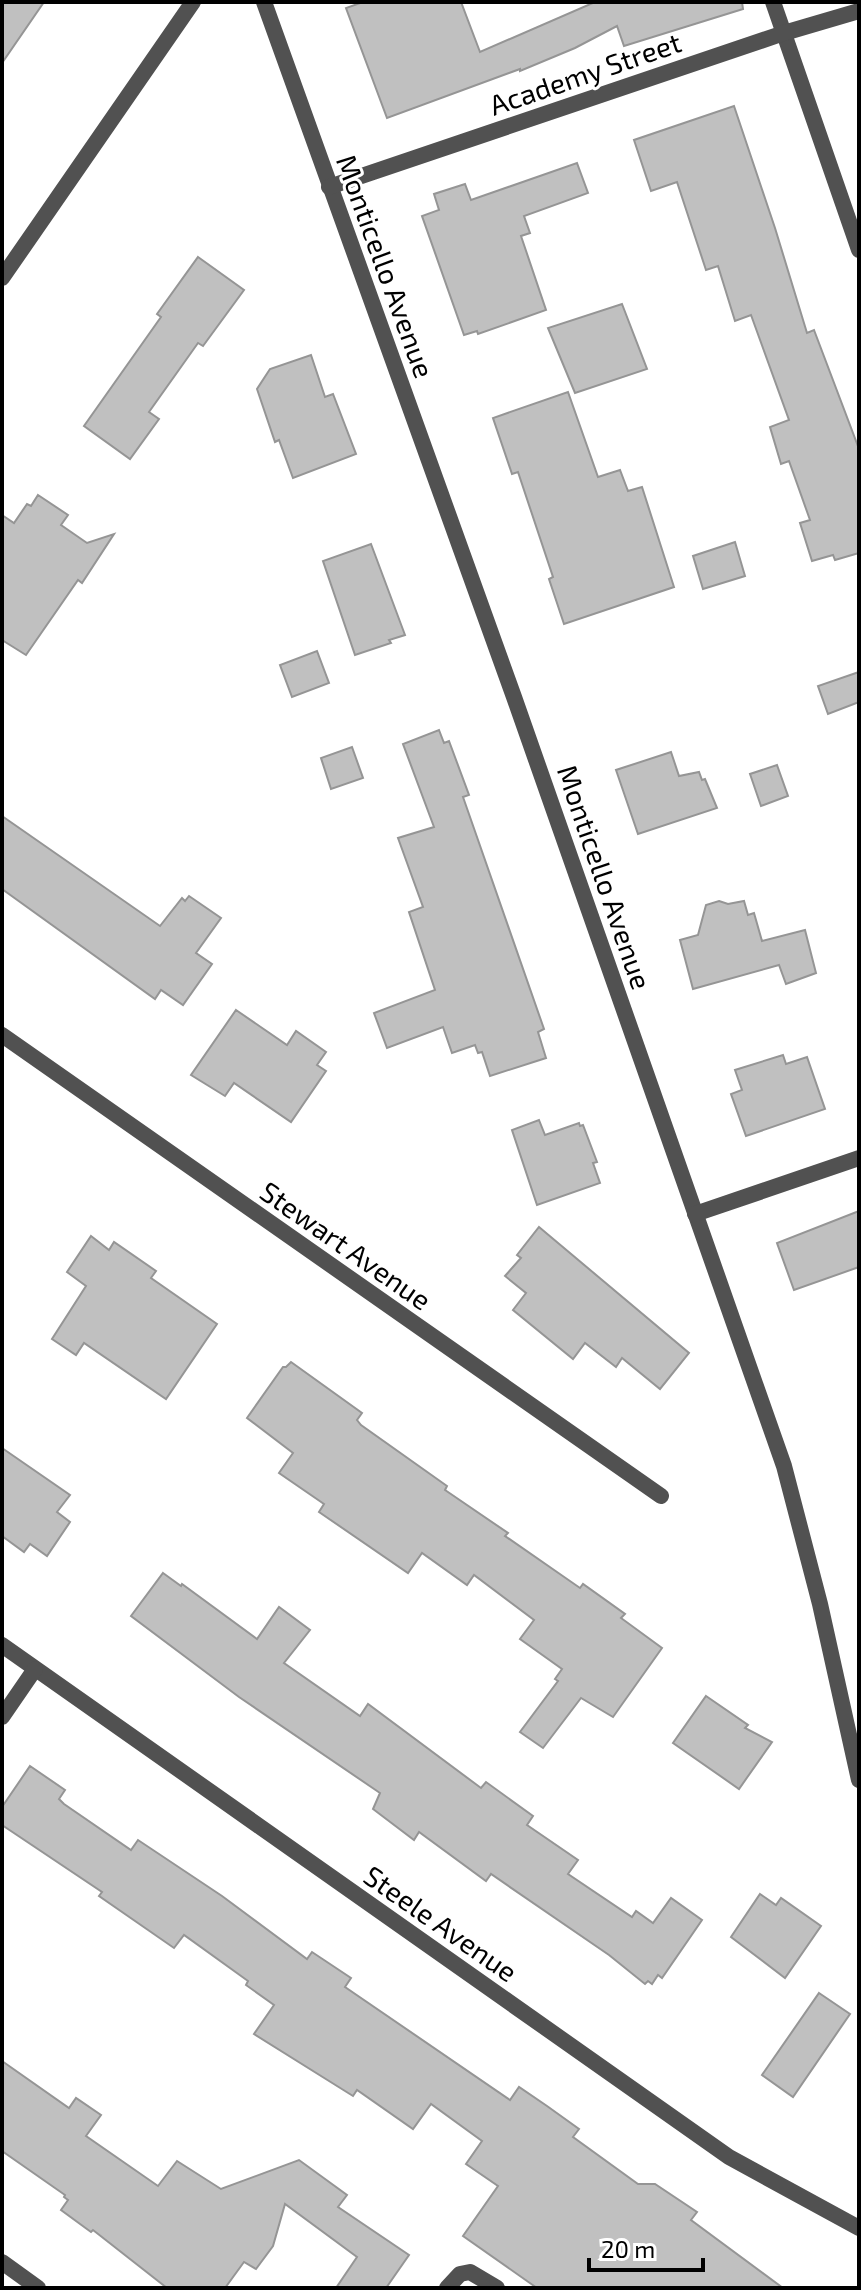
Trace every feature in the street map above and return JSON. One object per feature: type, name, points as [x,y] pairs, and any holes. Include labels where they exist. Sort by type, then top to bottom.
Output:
[{"type":"street","points":[[2,278],[193,2]]},
{"type":"street","name":"Monticello Avenue","points":[[264,2],[514,697],[784,1466],[856,1752],[859,1780]]},
{"type":"street","points":[[773,2],[859,250]]},
{"type":"street","name":"Academy Street","points":[[329,187],[784,33],[859,11]]},
{"type":"street","name":"Stewart Avenue","points":[[2,1035],[661,1496]]},
{"type":"street","points":[[695,1214],[859,1158]]},
{"type":"street","name":"Steele Avenue","points":[[2,1645],[729,2157],[859,2228]]},
{"type":"street","points":[[2,1717],[35,1669]]},
{"type":"street","points":[[2,2262],[38,2288]]},
{"type":"street","points":[[447,2288],[460,2274],[470,2272],[497,2288]]},
{"type":"building","points":[[2,2],[44,2],[2,63]]},
{"type":"building","points":[[363,2],[461,2],[480,52],[595,2],[742,2],[743,9],[624,46],[617,26],[520,71],[387,118],[346,8]]},
{"type":"building","points":[[734,106],[807,333],[814,330],[859,449],[859,553],[835,560],[833,555],[812,561],[800,523],[810,520],[789,461],[781,464],[770,427],[789,420],[751,315],[735,321],[718,266],[706,270],[677,182],[651,191],[634,140]]},
{"type":"building","points":[[577,163],[588,193],[524,216],[530,233],[521,236],[546,310],[478,334],[477,331],[464,335],[422,216],[439,210],[434,194],[465,184],[471,200]]},
{"type":"building","points":[[198,257],[244,290],[203,346],[198,343],[149,412],[159,419],[130,459],[84,426],[161,317],[157,314]]},
{"type":"building","points":[[622,304],[647,369],[575,393],[548,328]]},
{"type":"building","points":[[311,355],[325,397],[333,394],[356,454],[293,478],[279,440],[275,442],[257,389],[270,369]]},
{"type":"building","points":[[568,392],[598,477],[620,470],[628,491],[642,487],[674,587],[564,624],[549,579],[553,577],[518,472],[512,474],[493,418]]},
{"type":"building","points":[[38,495],[68,515],[61,525],[87,543],[114,534],[82,583],[78,580],[26,655],[2,640],[2,515],[14,523],[27,504],[31,506]]},
{"type":"building","points":[[735,542],[745,576],[703,589],[693,556]]},
{"type":"building","points":[[371,544],[405,635],[355,655],[323,561]]},
{"type":"building","points":[[317,651],[329,683],[292,697],[280,665]]},
{"type":"building","points":[[859,672],[859,702],[828,714],[818,686]]},
{"type":"building","points":[[439,730],[444,743],[449,741],[469,795],[463,797],[544,1029],[538,1032],[546,1058],[490,1076],[482,1052],[478,1053],[475,1045],[452,1053],[443,1027],[387,1048],[374,1013],[435,990],[409,912],[423,907],[398,838],[434,827],[403,744]]},
{"type":"building","points":[[352,747],[363,778],[331,789],[321,758]]},
{"type":"building","points":[[671,752],[679,776],[699,772],[702,780],[705,779],[717,808],[638,834],[616,770]]},
{"type":"building","points":[[777,765],[788,796],[761,806],[750,774]]},
{"type":"building","points":[[2,816],[160,926],[182,898],[185,901],[189,896],[221,918],[196,953],[212,964],[183,1005],[161,990],[155,999],[2,889]]},
{"type":"building","points":[[719,901],[728,904],[744,901],[748,915],[754,913],[762,941],[805,930],[816,973],[786,984],[779,965],[693,989],[680,940],[698,935],[706,905]]},
{"type":"building","points":[[236,1010],[287,1045],[296,1031],[326,1052],[317,1065],[326,1071],[291,1122],[234,1083],[225,1096],[191,1075]]},
{"type":"building","points":[[783,1055],[786,1064],[807,1057],[825,1109],[746,1136],[731,1094],[742,1090],[735,1070]]},
{"type":"building","points":[[539,1120],[545,1135],[579,1123],[583,1125],[597,1162],[593,1163],[600,1183],[537,1205],[512,1130]]},
{"type":"building","points":[[859,1211],[859,1267],[794,1290],[777,1243]]},
{"type":"building","points":[[539,1227],[689,1353],[660,1389],[622,1358],[616,1367],[585,1343],[573,1359],[513,1310],[526,1293],[505,1276],[521,1258],[517,1255]]},
{"type":"building","points":[[91,1236],[109,1250],[114,1242],[156,1271],[151,1278],[217,1324],[166,1399],[84,1343],[76,1355],[52,1339],[86,1286],[67,1272]]},
{"type":"building","points":[[291,1362],[362,1413],[357,1420],[361,1425],[447,1486],[445,1490],[580,1588],[583,1584],[625,1614],[621,1618],[662,1648],[613,1717],[581,1698],[543,1748],[520,1732],[558,1681],[555,1679],[562,1669],[520,1639],[534,1620],[474,1575],[467,1585],[422,1553],[408,1573],[319,1512],[324,1504],[279,1473],[293,1453],[247,1418],[283,1367]]},
{"type":"building","points":[[2,1448],[70,1495],[57,1512],[70,1522],[47,1556],[30,1544],[24,1552],[2,1536]]},
{"type":"building","points":[[163,1573],[257,1639],[279,1607],[310,1630],[284,1663],[360,1716],[368,1704],[481,1788],[486,1782],[533,1816],[527,1825],[578,1860],[568,1874],[632,1917],[636,1911],[653,1923],[671,1898],[702,1920],[662,1978],[658,1975],[652,1984],[648,1981],[645,1984],[609,1955],[491,1874],[486,1881],[419,1832],[414,1840],[373,1809],[380,1793],[239,1697],[131,1616]]},
{"type":"building","points":[[706,1696],[748,1725],[745,1728],[772,1742],[739,1789],[673,1743]]},
{"type":"building","points":[[30,1766],[65,1790],[59,1799],[64,1804],[131,1850],[138,1840],[222,1896],[307,1959],[312,1952],[351,1978],[345,1987],[510,2100],[519,2087],[547,2106],[579,2129],[573,2137],[638,2184],[655,2184],[697,2212],[691,2220],[783,2288],[537,2288],[463,2236],[498,2186],[466,2164],[482,2141],[431,2104],[413,2129],[357,2090],[353,2096],[254,2034],[274,2005],[246,1985],[248,1981],[184,1935],[174,1948],[99,1896],[102,1892],[2,1825],[2,1807]]},
{"type":"building","points":[[760,1894],[776,1905],[781,1898],[821,1926],[785,1978],[731,1937]]},
{"type":"building","points":[[819,1993],[850,2014],[793,2097],[762,2075]]},
{"type":"building","points":[[2,2061],[69,2108],[76,2098],[101,2115],[86,2136],[158,2186],[177,2161],[221,2189],[299,2160],[347,2195],[338,2207],[409,2255],[386,2288],[336,2288],[357,2257],[285,2204],[273,2246],[256,2269],[244,2262],[225,2288],[167,2288],[93,2230],[91,2232],[61,2210],[68,2200],[65,2195],[2,2151]]}]
